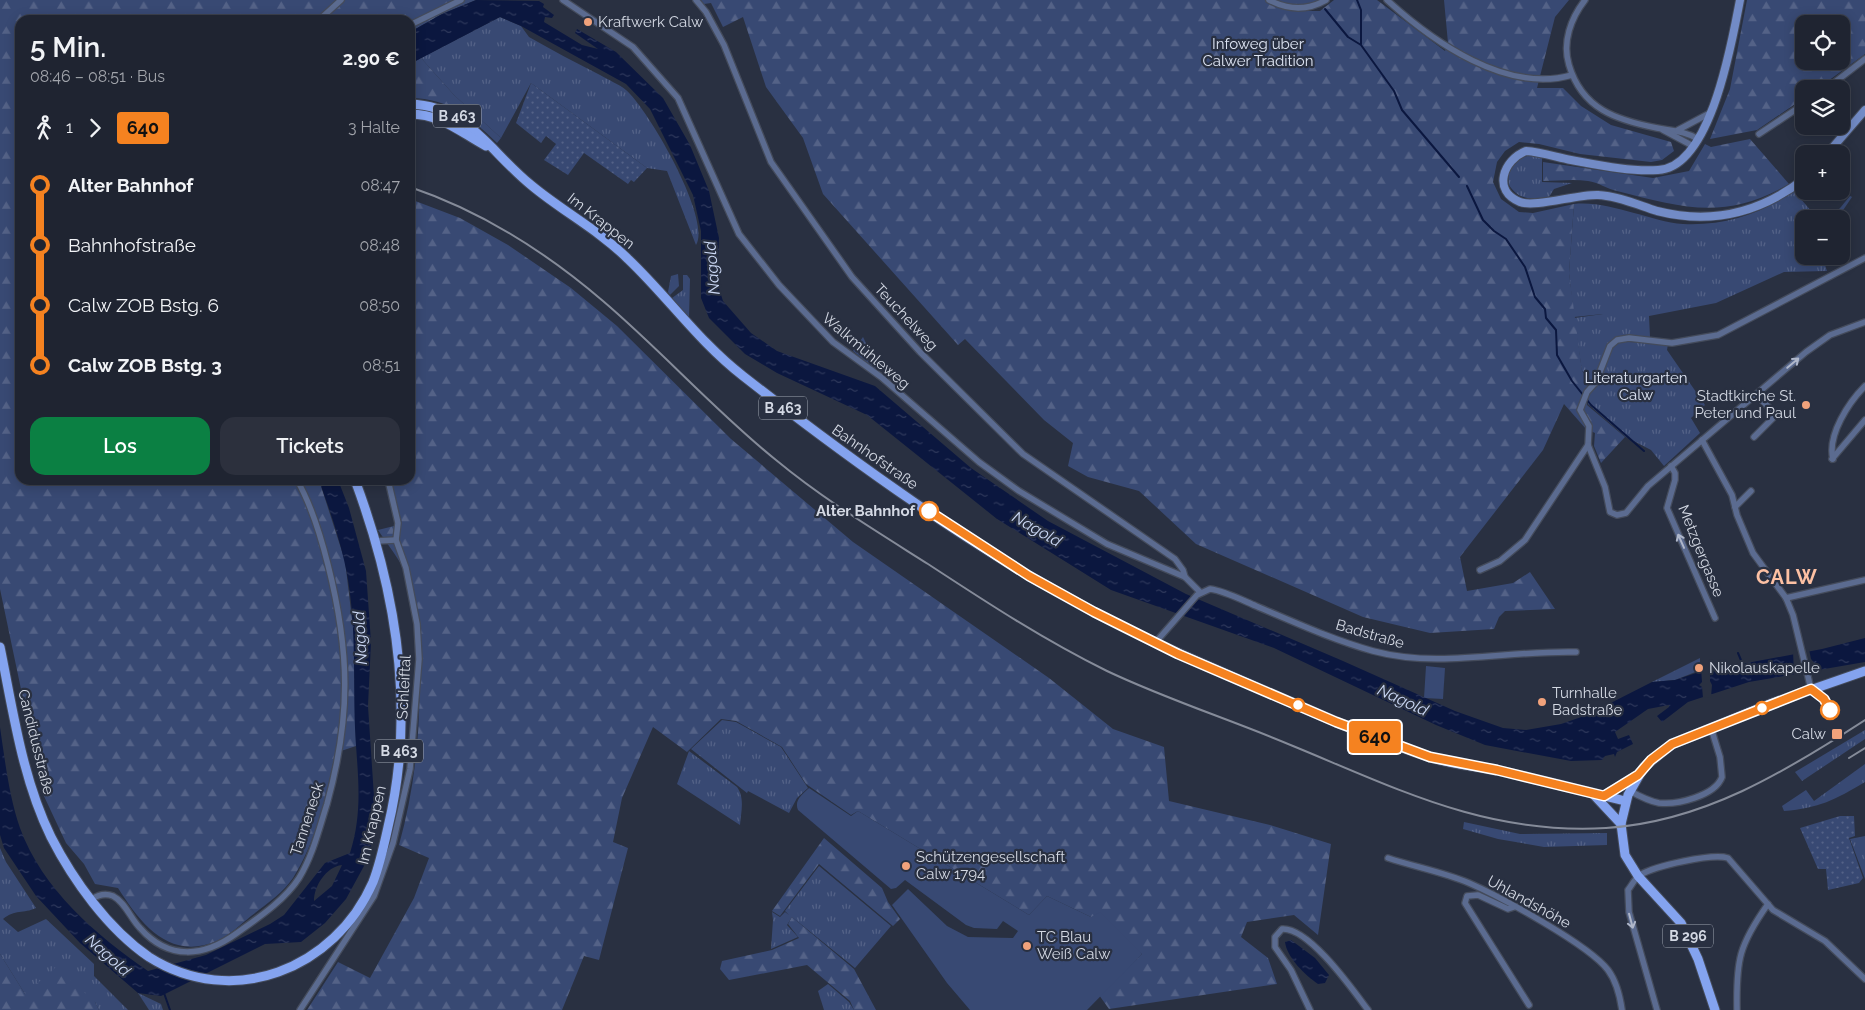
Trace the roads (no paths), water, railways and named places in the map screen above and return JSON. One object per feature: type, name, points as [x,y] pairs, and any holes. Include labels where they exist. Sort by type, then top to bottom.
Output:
[{"type":"main road","name":"Im Krappen","points":[[415,105],[429,106],[449,112],[472,127],[493,150],[534,188],[625,255],[686,322]]},
{"type":"main road","name":"Im Krappen","points":[[415,114],[427,115],[443,120],[493,150]]},
{"type":"main road","name":"Bahnhofstraße","points":[[686,322],[726,363],[862,466],[1029,576],[1094,612],[1156,643],[1336,722],[1430,757],[1497,770],[1625,801]]},
{"type":"main road","name":"Im Krappen","points":[[149,957],[184,973],[203,978],[237,980],[272,976],[306,960],[325,948],[352,918],[373,881],[392,812],[400,740],[400,673],[391,606],[376,541],[357,485]]},
{"type":"main road","name":"Candidusstraße","points":[[0,646],[21,748],[38,807],[52,837],[69,867],[92,899],[117,929],[149,957]]},
{"type":"main road","name":"B 296","points":[[1715,1010],[1698,959],[1681,923],[1638,876],[1625,855],[1621,824],[1625,801],[1638,775],[1666,748],[1711,728],[1811,689],[1865,671]]},
{"type":"main road","points":[[1604,796],[1638,775]]},
{"type":"main road","points":[[1593,794],[1621,824]]},
{"type":"street","points":[[324,15],[341,0]]},
{"type":"street","points":[[415,23],[461,0]]},
{"type":"street","name":"Walkmühleweg","points":[[563,0],[633,47],[678,98],[738,234],[779,285],[833,342],[881,378],[979,462],[1018,491],[1107,544],[1185,577],[1199,593]]},
{"type":"street","name":"Teuchelweg","points":[[696,0],[706,12],[724,45],[770,162],[852,277],[920,352],[1022,454],[1175,559],[1183,570],[1185,577]]},
{"type":"street","points":[[1269,0],[1293,9],[1306,8],[1326,0]]},
{"type":"street","points":[[1388,0],[1437,41],[1474,61],[1521,77],[1548,80],[1572,75]]},
{"type":"street","points":[[1585,0],[1573,20],[1566,47],[1572,75],[1579,90],[1592,104],[1606,113],[1659,128],[1678,130],[1698,139]]},
{"type":"street","points":[[1740,0],[1724,72],[1710,113],[1698,139],[1678,163],[1659,170],[1573,160],[1526,151],[1510,160],[1506,167],[1504,185],[1511,196],[1524,204],[1571,196],[1600,195],[1676,215],[1714,216],[1759,207],[1774,200],[1795,185]]},
{"type":"street","points":[[1838,80],[1865,59]]},
{"type":"street","points":[[1759,134],[1795,110]]},
{"type":"street","points":[[1835,145],[1865,110]]},
{"type":"street","points":[[1678,130],[1710,113]]},
{"type":"street","points":[[1659,128],[1693,146]]},
{"type":"street","points":[[1865,258],[1718,335],[1672,343],[1629,338],[1616,340],[1610,346],[1596,382],[1582,402],[1580,410],[1588,426],[1588,446],[1605,486],[1608,510],[1613,514],[1626,514],[1648,486],[1806,352],[1830,335],[1865,322]]},
{"type":"street","points":[[1865,386],[1851,402],[1840,425],[1831,450],[1832,459],[1852,432],[1865,420]]},
{"type":"street","points":[[1754,437],[1776,415],[1757,395]]},
{"type":"street","points":[[1702,440],[1725,481],[1753,553],[1786,598],[1811,689]]},
{"type":"street","points":[[1480,570],[1500,561],[1525,540],[1588,446]]},
{"type":"street","name":"Metzgergasse","points":[[1671,466],[1675,472],[1675,480],[1668,500],[1668,508],[1715,618]]},
{"type":"street","name":"Tanneneck","points":[[92,899],[97,896],[112,896],[119,901],[141,930],[160,945],[172,951],[198,953],[222,943],[237,933],[276,902],[298,879],[316,842],[335,773],[344,726],[346,679],[344,643],[339,609],[322,542],[300,485]]},
{"type":"street","points":[[376,541],[396,540],[398,523],[389,485]]},
{"type":"street","points":[[1735,507],[1751,491]]},
{"type":"street","name":"Schleiftal","points":[[300,1010],[374,896],[393,843],[410,768],[420,660],[417,624],[406,568],[396,540]]},
{"type":"street","points":[[1786,598],[1865,580]]},
{"type":"street","name":"Badstraße","points":[[1199,593],[1216,590],[1343,640],[1371,650],[1403,658],[1438,660],[1576,652]]},
{"type":"street","points":[[1156,643],[1199,593]]},
{"type":"street","points":[[1630,791],[1645,799],[1667,803],[1695,796],[1714,788],[1722,777],[1720,757],[1711,728]]},
{"type":"street","points":[[1658,1010],[1629,912],[1628,890],[1638,876],[1649,871],[1722,856],[1733,863],[1773,910],[1825,941],[1865,979]]},
{"type":"street","name":"Uhlandshöhe","points":[[1388,858],[1470,884],[1514,906],[1599,959],[1616,985],[1622,1010]]},
{"type":"street","points":[[1514,906],[1508,909],[1473,894],[1466,896],[1464,903],[1529,1005]]},
{"type":"street","points":[[1737,1010],[1738,971],[1742,947],[1745,939],[1768,904]]},
{"type":"street","points":[[1310,1010],[1291,970],[1275,947],[1275,936],[1282,929],[1297,932],[1310,943],[1336,970],[1368,1010]]},
{"type":"water","name":"Nagold","points":[[476,0],[539,1],[544,4],[543,7],[554,15],[552,18],[545,17],[544,22],[582,45],[598,49],[575,33],[577,29],[616,52],[663,98],[690,145],[709,191],[719,238],[717,282],[723,301],[751,333],[777,351],[875,386],[971,468],[1048,521],[1186,594],[1455,711],[1503,728],[1526,730],[1561,724],[1587,715],[1652,682],[1675,680],[1699,672],[1822,649],[1865,638],[1865,662],[1749,682],[1688,702],[1662,722],[1657,716],[1669,705],[1648,709],[1615,732],[1618,739],[1629,735],[1633,744],[1617,752],[1615,757],[1614,754],[1605,756],[1602,760],[1571,761],[1485,745],[1436,725],[1274,648],[1111,590],[997,519],[867,415],[777,373],[745,354],[709,318],[701,298],[701,231],[693,195],[650,109],[626,84],[521,26],[500,17],[415,61],[415,29],[442,14]]},
{"type":"water","name":"Nagold","points":[[321,485],[340,485],[349,508],[366,571],[371,642],[368,706],[375,833],[364,866],[346,899],[325,923],[301,942],[265,944],[161,996],[138,993],[80,943],[36,896],[4,848],[0,835],[0,727],[16,816],[30,850],[42,871],[73,909],[91,926],[148,971],[206,955],[270,924],[284,915],[325,863],[350,853],[357,821],[358,790],[353,623],[342,550]],"holes":[[[342,865],[332,886],[314,901],[316,889],[322,878],[331,869]]]},
{"type":"water","points":[[1291,940],[1315,958],[1329,975],[1325,983],[1318,984],[1297,966],[1286,948],[1285,942]]},
{"type":"waterway","points":[[1357,0],[1361,10],[1361,44]]},
{"type":"waterway","points":[[1325,9],[1348,37],[1361,45],[1394,91],[1402,110],[1459,177]]},
{"type":"waterway","points":[[1467,186],[1483,220],[1506,239],[1525,267],[1535,297],[1545,309],[1546,318],[1556,330],[1557,355],[1572,381],[1591,405],[1644,451]]},
{"type":"waterway","points":[[1738,653],[1743,665]]},
{"type":"waterway","points":[[164,993],[170,1010]]},
{"type":"railway","points":[[415,189],[488,221],[559,266],[625,320],[732,422],[812,488],[1016,620],[1061,647],[1107,671],[1177,701],[1408,793],[1483,817],[1522,824],[1563,828],[1606,828],[1642,824],[1676,816],[1742,791],[1804,758],[1865,720]]},
{"type":"railway","points":[[1849,758],[1865,748]]},
{"type":"place","name":"Kraftwerk Calw","points":[[588,22]]},
{"type":"place","name":"Stadtkirche St. Peter und Paul","points":[[1806,405]]},
{"type":"place","name":"Alter Bahnhof","points":[[929,511]]},
{"type":"place","name":"Nikolauskapelle","points":[[1699,668]]},
{"type":"place","name":"Turnhalle Badstraße","points":[[1542,702]]},
{"type":"place","name":"Calw","points":[[1837,734]]},
{"type":"place","name":"Schützengesellschaft Calw 1794","points":[[906,866]]},
{"type":"place","name":"TC Blau Weiß Calw","points":[[1027,946]]},
{"type":"district","name":"CALW","points":[[1787,577]]},
{"type":"park label","name":"Infoweg über Calwer Tradition","points":[[1258,52]]},
{"type":"park label","name":"Literaturgarten Calw","points":[[1636,386]]}]
